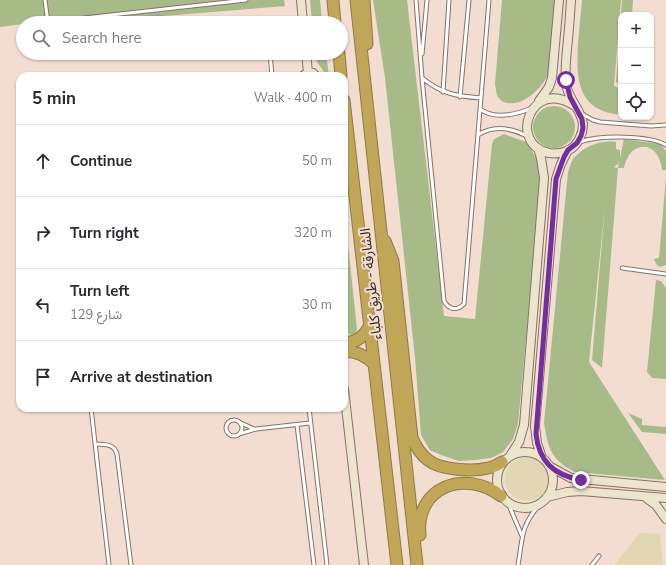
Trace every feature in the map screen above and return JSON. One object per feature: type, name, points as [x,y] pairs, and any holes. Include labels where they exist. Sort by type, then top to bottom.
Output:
[{"type":"highway","points":[[333,0],[334,16]]},
{"type":"highway","name":"الشارقة - طريق كلباء","points":[[356,0],[417,565]]},
{"type":"highway","points":[[364,0],[367,61],[365,84]]},
{"type":"highway","points":[[340,60],[341,72]]},
{"type":"highway","name":"الشارقة - طريق كلباء","points":[[348,136],[397,565]]},
{"type":"highway","points":[[381,233],[390,250],[393,261],[412,438],[416,447],[429,462],[444,467],[481,470],[506,459]]},
{"type":"highway","points":[[348,345],[360,338],[369,327]]},
{"type":"highway","points":[[348,348],[369,359],[374,364]]},
{"type":"highway","points":[[423,565],[419,526],[425,504],[431,496],[447,486],[463,483],[474,483],[493,489],[505,499]]},
{"type":"street","points":[[301,0],[302,16]]},
{"type":"street","points":[[549,465],[553,478],[552,485],[547,497],[540,504],[524,508],[515,507],[505,499],[498,488],[496,479],[498,470],[519,442],[524,425],[544,178],[542,158],[538,148],[529,137],[527,122],[529,114],[545,94],[552,78],[559,0]]},
{"type":"street","points":[[538,148],[553,154],[568,150],[577,143],[583,128],[582,119],[570,97],[566,80],[571,0]]},
{"type":"street","points":[[307,60],[309,72]]},
{"type":"street","points":[[536,105],[547,99],[557,98],[566,100],[577,108]]},
{"type":"street","points":[[542,458],[537,443],[535,426],[556,179],[568,150]]},
{"type":"street","points":[[347,412],[364,565]]},
{"type":"street","points":[[506,459],[518,453],[526,452],[535,454],[542,458],[549,465],[571,478],[666,487]]},
{"type":"street","points":[[547,497],[567,492],[581,491],[666,498]]},
{"type":"street","points":[[644,497],[656,505],[666,519]]},
{"type":"lane","points":[[45,0],[47,16]]},
{"type":"lane","points":[[108,16],[246,0]]},
{"type":"lane","points":[[416,0],[422,78],[444,301],[451,308],[456,309],[464,304],[489,0]]},
{"type":"lane","points":[[421,64],[427,0]]},
{"type":"lane","points":[[442,92],[449,0]]},
{"type":"lane","points":[[460,97],[469,0]]},
{"type":"lane","points":[[271,60],[272,72]]},
{"type":"lane","points":[[422,78],[442,92],[460,97],[481,98]]},
{"type":"lane","points":[[480,108],[487,113],[500,116],[517,114],[536,105]]},
{"type":"lane","points":[[577,108],[587,117],[600,122],[652,126],[666,125]]},
{"type":"lane","points":[[478,135],[490,129],[500,128],[520,132],[529,137]]},
{"type":"lane","points":[[577,143],[591,139],[618,137],[657,141],[666,144]]},
{"type":"lane","points":[[622,268],[666,274]]},
{"type":"lane","points":[[91,412],[109,565]]},
{"type":"lane","points":[[309,412],[327,565]]},
{"type":"lane","points":[[256,429],[232,420],[230,420],[226,425],[226,432],[230,436],[237,436],[256,429],[310,423]]},
{"type":"lane","points":[[239,434],[242,430],[241,423]]},
{"type":"lane","points":[[297,425],[314,565]]},
{"type":"lane","points":[[95,444],[111,446],[117,454],[131,565]]},
{"type":"lane","points":[[505,499],[522,536]]},
{"type":"lane","points":[[518,565],[522,536],[529,519],[540,504]]},
{"type":"lane","points":[[592,565],[599,556]]},
{"type":"green space","points":[[0,0],[284,0],[285,6],[163,16],[16,16],[16,25],[0,27]]},
{"type":"green space","points":[[310,0],[320,0],[321,16],[311,16]]},
{"type":"green space","points":[[373,0],[407,0],[444,316],[475,319],[492,144],[494,139],[504,134],[526,142],[536,158],[540,171],[540,188],[518,424],[513,439],[503,452],[491,458],[459,461],[430,450],[421,435],[415,358],[385,78]]},
{"type":"green space","points":[[502,0],[555,0],[549,73],[538,89],[526,99],[514,103],[502,101],[498,97],[495,84]]},
{"type":"green space","points":[[582,0],[621,0],[620,12],[618,12],[618,37],[614,86],[618,88],[618,114],[606,112],[595,107],[582,91],[579,81],[577,57]]},
{"type":"green space","points":[[622,0],[633,0],[632,12],[621,12]]},
{"type":"green space","points":[[618,57],[618,83],[616,82]]},
{"type":"green space","points":[[317,60],[327,60],[328,72],[324,72]]},
{"type":"green space","points":[[550,106],[558,106],[569,112],[575,123],[575,131],[569,142],[558,148],[550,148],[539,142],[533,131],[533,123],[539,112]]},
{"type":"green space","points":[[624,139],[660,144],[666,151],[666,170],[662,170],[660,160],[656,153],[650,148],[644,147],[637,148],[632,152],[627,159],[624,168],[618,168],[602,368],[592,360],[605,206],[589,362],[665,480],[575,472],[561,463],[552,452],[547,440],[544,423],[568,172],[572,161],[578,154],[588,147],[605,142],[616,142],[616,149],[620,150],[620,158]]},
{"type":"green space","points":[[666,177],[666,265],[660,267],[656,264],[654,259],[659,258]]},
{"type":"green space","points":[[348,248],[357,329],[356,334],[352,336],[348,333]]},
{"type":"green space","points":[[656,280],[661,281],[666,288],[666,379],[652,378],[647,372]]},
{"type":"green space","points":[[628,413],[642,419],[642,425],[666,427],[666,434],[642,432]]},
{"type":"sand","points":[[523,457],[531,457],[536,458],[543,463],[548,470],[548,488],[543,495],[536,500],[523,501],[515,498],[508,491],[505,483],[505,475],[508,467],[515,460]]},
{"type":"sand","points":[[640,533],[660,534],[663,565],[614,565]]},
{"type":"building","points":[[162,14],[162,16],[144,16]]},
{"type":"route","points":[[566,80],[570,97],[582,119],[583,128],[577,143],[568,150],[564,157],[556,179],[535,426],[537,443],[542,458],[565,476],[581,480]]}]
